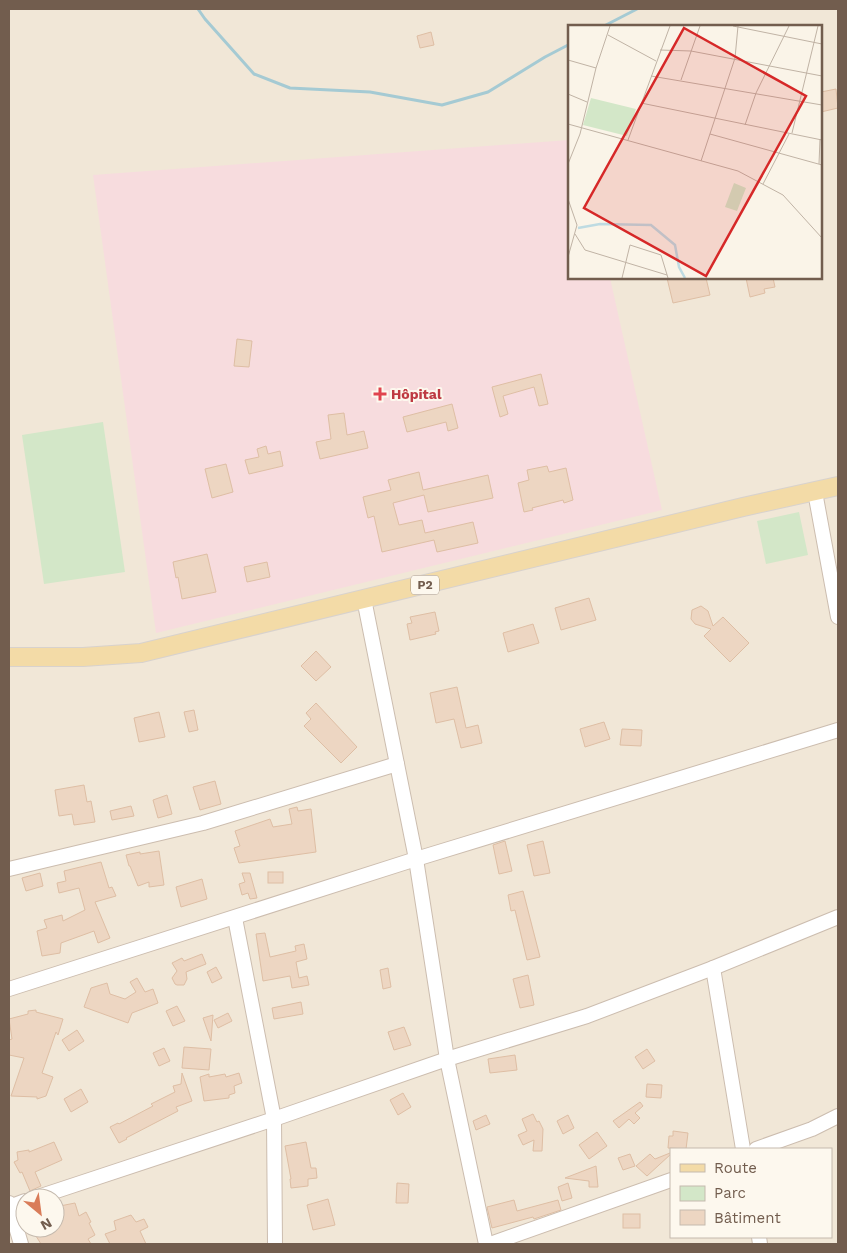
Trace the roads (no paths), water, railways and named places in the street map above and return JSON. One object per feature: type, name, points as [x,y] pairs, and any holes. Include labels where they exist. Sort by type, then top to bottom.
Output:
[{"type":"main road","name":"P2","points":[[9,657],[83,657],[140,653],[838,486]]},
{"type":"street","points":[[815,492],[838,617]]},
{"type":"street","points":[[364,600],[416,859],[446,1059],[486,1244]]},
{"type":"street","points":[[9,989],[416,859],[838,730]]},
{"type":"street","points":[[9,869],[203,823],[397,764]]},
{"type":"street","points":[[65,1188],[274,1119],[446,1059],[586,1016],[713,968],[838,917]]},
{"type":"street","points":[[235,918],[274,1119],[275,1244]]},
{"type":"street","points":[[713,968],[743,1148]]},
{"type":"street","points":[[759,1148],[812,1129],[838,1116]]},
{"type":"street","points":[[490,1244],[670,1180]]},
{"type":"street","points":[[9,1205],[21,1244]]},
{"type":"waterway","points":[[198,9],[254,74],[290,88],[370,92],[442,105],[488,92],[568,45]]},
{"type":"waterway","points":[[606,25],[637,9]]},
{"type":"place","name":"Hôpital","points":[[380,394]]}]
